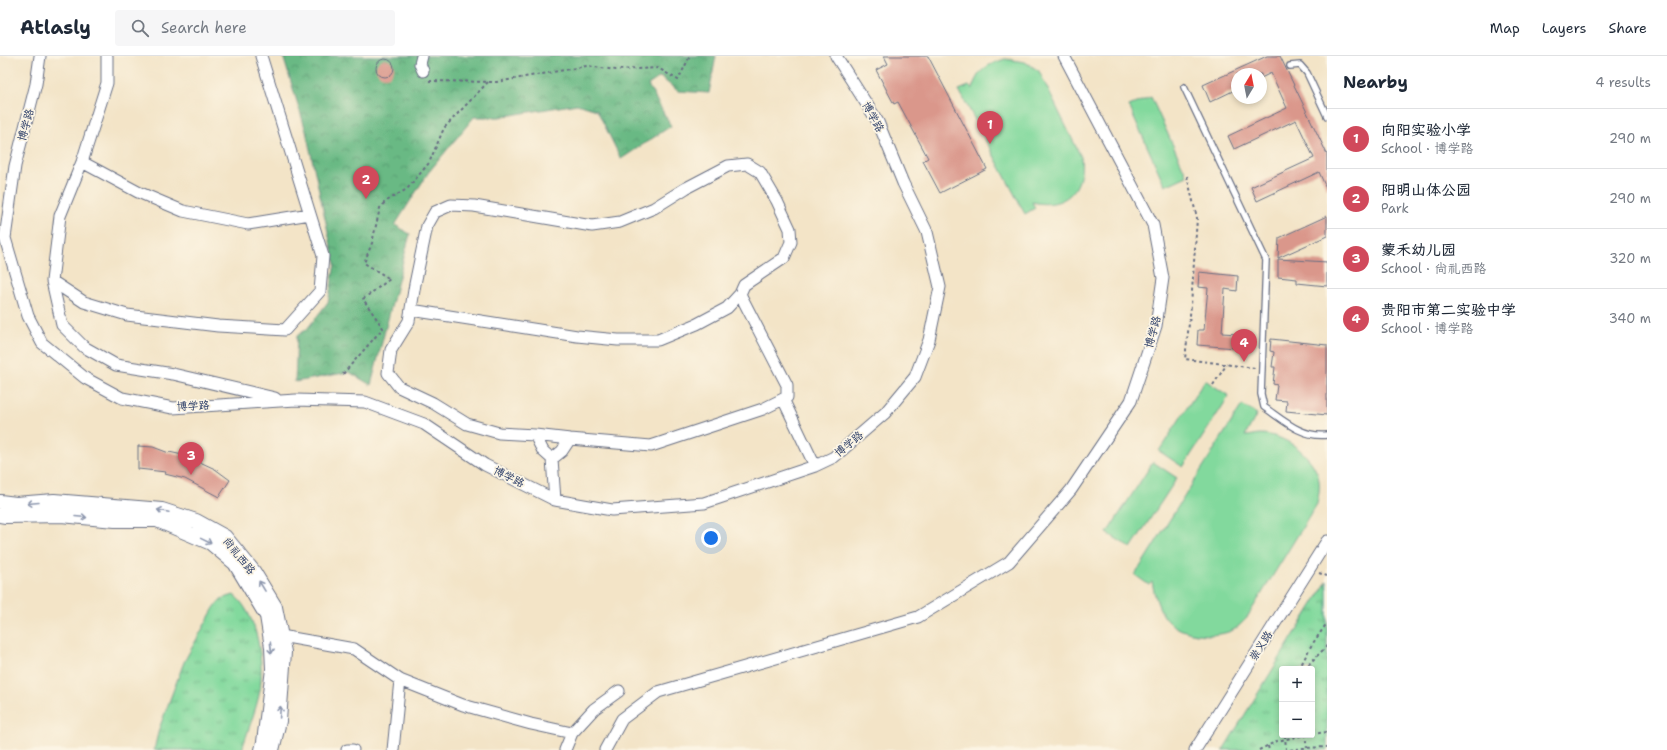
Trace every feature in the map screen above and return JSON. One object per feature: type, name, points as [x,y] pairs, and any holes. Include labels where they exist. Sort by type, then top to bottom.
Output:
[{"type":"street","name":"博学路","points":[[40,56],[36,84],[15,166],[5,238],[28,316],[42,343],[85,378],[122,398],[173,408],[285,401],[365,402],[424,424],[485,465],[555,500],[612,510],[704,503],[815,466],[834,457],[885,413],[915,377],[929,340],[940,286],[927,232],[878,122],[836,56]]},
{"type":"street","points":[[107,56],[107,83],[82,162],[60,216],[52,281],[62,324],[84,347],[116,365],[173,374],[285,401]]},
{"type":"street","points":[[52,281],[84,302],[127,315],[218,326],[284,330],[320,291],[323,256],[261,56]]},
{"type":"street","points":[[422,56],[420,64],[423,71]]},
{"type":"street","name":"博学路","points":[[605,750],[622,719],[658,692],[918,617],[1009,562],[1072,490],[1131,401],[1156,326],[1163,278],[1153,225],[1064,56]]},
{"type":"street","points":[[82,162],[138,192],[183,211],[248,224],[310,214]]},
{"type":"street","points":[[411,310],[577,336],[618,340],[658,340],[697,324],[728,308],[740,294],[744,285],[784,258],[791,242],[790,229],[777,201],[760,172],[747,164],[728,166],[686,188],[654,208],[620,222],[592,226],[474,206],[451,205],[435,212],[427,226],[411,310],[409,321],[391,350],[388,373],[399,387],[433,403],[467,424],[499,433],[651,446],[763,409],[787,397],[787,385],[740,294]]},
{"type":"street","points":[[783,400],[815,466]]},
{"type":"street","points":[[534,435],[543,451],[552,458],[555,500]]},
{"type":"street","points":[[552,458],[562,451],[570,438]]},
{"type":"street","name":"尚礼西路","points":[[0,502],[16,504],[54,501],[162,510],[196,521],[225,537],[253,571],[275,607],[284,652],[279,721],[272,750]]},
{"type":"street","name":"尚礼西路","points":[[0,515],[61,515],[115,520],[157,520],[211,543],[235,563],[266,616],[272,647],[273,670],[262,750]]},
{"type":"street","name":"崇义路","points":[[1195,750],[1327,541]]},
{"type":"street","points":[[281,636],[354,648],[400,680],[463,705],[531,724],[572,733]]},
{"type":"street","points":[[393,750],[400,680]]},
{"type":"street","points":[[565,750],[572,733],[594,709],[620,691]]},
{"type":"street","points":[[347,750],[353,750]]},
{"type":"lane","points":[[1290,66],[1300,65],[1307,73],[1327,116]]},
{"type":"lane","points":[[1184,87],[1266,260],[1261,394],[1264,407],[1297,430],[1318,436],[1327,435]]},
{"type":"path","points":[[423,71],[429,81],[497,82],[587,66],[616,70],[658,68],[678,80],[690,56]]},
{"type":"path","points":[[343,374],[383,328],[363,299],[390,279],[364,263],[372,243],[380,208],[385,202],[407,189],[429,163],[444,128],[488,82]]},
{"type":"path","points":[[1187,176],[1197,218],[1192,306],[1185,359],[1262,369]]},
{"type":"path","points":[[1214,385],[1227,364]]},
{"type":"path","points":[[1301,666],[1311,646],[1327,623]]},
{"type":"path","points":[[1307,666],[1327,646]]},
{"type":"path","points":[[1315,734],[1327,732]]},
{"type":"path","points":[[1259,750],[1284,740],[1305,735],[1307,748]]},
{"type":"path","points":[[1284,740],[1286,750]]},
{"type":"path","points":[[1268,746],[1269,750]]},
{"type":"path","points":[[1290,750],[1327,748]]},
{"type":"green space","points":[[283,56],[716,56],[709,93],[678,91],[660,77],[648,85],[671,126],[621,159],[597,110],[577,104],[499,117],[474,117],[428,173],[395,225],[410,234],[371,385],[349,372],[295,382],[297,336],[307,329],[328,302],[335,264],[306,131]]},
{"type":"green space","points":[[1005,59],[1025,62],[1039,71],[1081,157],[1080,179],[1076,188],[1070,195],[1063,200],[1054,203],[1043,204],[1032,202],[1035,208],[1025,214],[959,90],[969,86],[972,89],[977,77],[984,69]]},
{"type":"green space","points":[[1151,97],[1187,176],[1165,186],[1129,106]]},
{"type":"green space","points":[[1205,380],[1229,396],[1183,467],[1159,451]]},
{"type":"green space","points":[[1242,405],[1257,414],[1245,436],[1260,434],[1277,437],[1302,451],[1308,458],[1317,473],[1319,480],[1317,504],[1246,619],[1235,629],[1228,632],[1210,635],[1191,633],[1174,626],[1168,621],[1159,608],[1152,582],[1149,585],[1135,575]]},
{"type":"green space","points":[[1153,462],[1177,478],[1131,548],[1107,533]]},
{"type":"green space","points":[[1327,581],[1327,750],[1223,750]]},
{"type":"green space","points":[[234,595],[249,614],[254,626],[258,639],[261,666],[259,697],[242,750],[154,750],[159,729],[184,662],[214,608],[221,599]]},
{"type":"building","points":[[884,56],[928,56],[987,169],[940,193],[923,161],[928,158],[898,102],[894,104],[876,70],[888,64]]},
{"type":"building","points":[[1267,56],[1280,56],[1327,154],[1327,190],[1319,172],[1257,201],[1251,187],[1314,158],[1296,120],[1234,149],[1228,136],[1287,108],[1271,73],[1267,75],[1267,68],[1241,68]]},
{"type":"building","points":[[385,59],[391,62],[394,68],[391,74],[385,77],[379,74],[376,68],[379,62]]},
{"type":"building","points":[[1231,72],[1231,92],[1210,102],[1203,85]]},
{"type":"building","points":[[1327,216],[1327,236],[1278,258],[1279,238]]},
{"type":"building","points":[[1278,259],[1327,262],[1327,286],[1297,283],[1297,279],[1278,277]]},
{"type":"building","points":[[1199,272],[1238,276],[1237,291],[1225,289],[1222,333],[1237,334],[1236,348],[1197,345],[1198,330],[1204,330],[1208,288],[1198,287]]},
{"type":"building","points":[[1271,339],[1327,345],[1327,415],[1286,411],[1287,401],[1275,400],[1277,385],[1273,384],[1275,367],[1272,367],[1274,352],[1270,351]]},
{"type":"building","points":[[138,446],[153,447],[169,453],[187,456],[215,469],[230,480],[219,497],[185,479],[165,474],[166,472],[138,469]]},
{"type":"place","name":"向阳实验小学","points":[[990,144]]},
{"type":"place","name":"阳明山体公园","points":[[366,199]]},
{"type":"place","name":"贵阳市第二实验中学","points":[[1244,362]]},
{"type":"place","name":"蒙禾幼儿园","points":[[191,475]]}]
